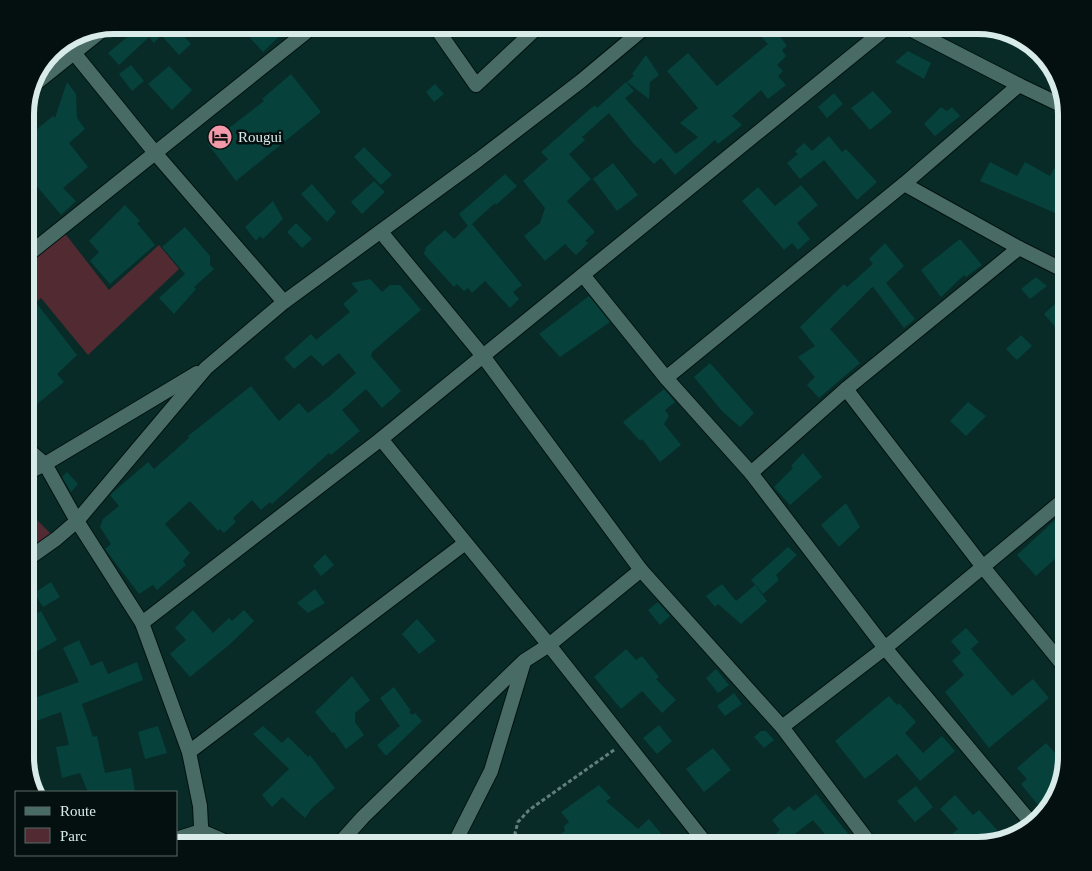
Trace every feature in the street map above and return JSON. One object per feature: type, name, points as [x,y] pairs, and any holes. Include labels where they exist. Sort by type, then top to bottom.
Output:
[{"type":"street","points":[[34,251],[304,34]]},
{"type":"street","points":[[440,34],[476,85],[530,34]]},
{"type":"street","points":[[34,470],[206,368],[284,302],[381,232],[581,81],[637,34]]},
{"type":"street","points":[[142,623],[381,439],[879,34]]},
{"type":"street","points":[[920,34],[1057,103]]},
{"type":"street","points":[[46,72],[70,48],[84,40]]},
{"type":"street","points":[[70,48],[156,154],[284,302]]},
{"type":"street","points":[[666,378],[904,184],[1019,85]]},
{"type":"street","points":[[904,184],[1058,268]]},
{"type":"street","points":[[381,232],[483,356],[641,570],[782,727],[865,837]]},
{"type":"street","points":[[751,473],[846,389],[1019,248]]},
{"type":"street","points":[[582,275],[666,378],[751,473],[885,648],[1028,820]]},
{"type":"street","points":[[34,555],[77,521],[206,368]]},
{"type":"street","points":[[846,389],[983,567],[1058,655]]},
{"type":"street","points":[[381,439],[464,544],[550,645],[701,837]]},
{"type":"street","points":[[34,455],[45,464],[77,521],[142,623],[189,752],[200,806],[201,837]]},
{"type":"street","points":[[782,727],[885,648],[1058,505]]},
{"type":"street","points":[[189,752],[464,544]]},
{"type":"street","points":[[345,837],[363,817],[524,661],[550,645],[641,570]]},
{"type":"street","points":[[458,837],[491,771],[524,661]]},
{"type":"street","points":[[182,837],[201,831],[215,837]]},
{"type":"path","points":[[517,837],[515,833],[518,822],[529,810],[626,742]]},
{"type":"green space","points":[[63,231],[109,290],[159,245],[179,269],[88,355],[41,298],[34,303],[34,254]]},
{"type":"green space","points":[[34,517],[56,539],[34,560]]},
{"type":"building","points":[[131,34],[182,34],[191,44],[179,55],[161,35],[154,43],[149,37],[119,65],[108,53]]},
{"type":"building","points":[[254,34],[282,34],[263,52],[250,38]]},
{"type":"building","points":[[759,34],[778,34],[787,46],[782,50],[786,56],[777,65],[783,71],[778,76],[786,85],[768,99],[761,90],[732,116],[742,125],[718,144],[715,140],[675,175],[661,158],[654,164],[633,143],[609,113],[582,137],[585,140],[569,154],[591,179],[567,201],[595,232],[585,241],[588,243],[576,255],[565,244],[545,261],[524,236],[540,223],[545,208],[523,181],[548,159],[541,152],[590,109],[595,105],[597,108],[626,82],[634,91],[625,98],[676,154],[698,137],[680,123],[698,108],[667,71],[688,53],[717,86],[768,44]]},
{"type":"building","points":[[908,51],[931,63],[924,79],[895,62]]},
{"type":"building","points":[[646,55],[659,75],[650,82],[649,99],[627,82],[634,76],[632,74]]},
{"type":"building","points":[[131,65],[144,81],[132,91],[119,74]]},
{"type":"building","points":[[169,66],[192,90],[172,110],[148,84]]},
{"type":"building","points":[[291,74],[321,112],[236,181],[208,144],[264,101],[262,99]]},
{"type":"building","points":[[67,82],[76,94],[77,118],[85,129],[69,143],[88,167],[63,188],[76,201],[61,215],[34,183],[34,132],[53,116],[55,118]]},
{"type":"building","points":[[435,84],[444,94],[434,102],[426,92]]},
{"type":"building","points":[[873,91],[892,112],[870,130],[851,108]]},
{"type":"building","points":[[834,93],[843,104],[827,118],[818,107]]},
{"type":"building","points":[[941,107],[947,111],[952,107],[960,116],[935,136],[924,124]]},
{"type":"building","points":[[829,136],[842,152],[846,149],[877,182],[857,200],[824,160],[800,179],[787,163],[798,154],[795,151],[804,143],[812,151]]},
{"type":"building","points":[[364,147],[392,175],[381,185],[354,157]]},
{"type":"building","points":[[990,162],[1017,176],[1025,162],[1050,176],[1058,162],[1058,214],[980,181]]},
{"type":"building","points":[[613,163],[638,195],[617,211],[593,179]]},
{"type":"building","points":[[505,174],[517,186],[472,224],[522,285],[513,292],[519,299],[510,308],[485,281],[472,293],[468,288],[464,291],[457,284],[454,287],[424,254],[426,247],[445,230],[454,239],[468,226],[459,214]]},
{"type":"building","points":[[374,181],[385,192],[362,214],[351,202]]},
{"type":"building","points":[[312,184],[336,212],[327,222],[301,194]]},
{"type":"building","points":[[801,185],[818,205],[797,223],[810,239],[798,250],[792,243],[784,250],[742,201],[758,187],[775,206]]},
{"type":"building","points":[[273,201],[283,219],[263,239],[260,236],[256,241],[245,227]]},
{"type":"building","points":[[125,205],[140,221],[137,223],[155,245],[110,284],[90,261],[99,252],[89,241]]},
{"type":"building","points":[[296,223],[312,239],[302,248],[287,232]]},
{"type":"building","points":[[185,227],[210,256],[210,265],[214,269],[194,287],[196,289],[174,314],[159,298],[185,274],[162,247]]},
{"type":"building","points":[[960,239],[982,265],[966,277],[964,275],[941,297],[921,270]]},
{"type":"building","points":[[885,243],[904,266],[886,283],[915,319],[904,328],[873,287],[871,288],[830,329],[860,363],[819,398],[807,385],[815,377],[798,357],[815,346],[800,327],[844,284],[847,287],[873,264],[869,259]]},
{"type":"building","points":[[1036,277],[1047,286],[1030,299],[1021,289]]},
{"type":"building","points":[[370,279],[382,292],[390,285],[400,285],[421,310],[372,352],[371,356],[401,391],[382,408],[366,389],[342,410],[360,431],[331,455],[329,453],[272,504],[270,502],[261,510],[252,500],[233,518],[236,522],[224,533],[220,529],[218,531],[190,501],[165,524],[190,553],[183,561],[186,565],[157,590],[153,585],[139,594],[105,549],[111,544],[100,527],[103,519],[119,506],[110,495],[148,462],[154,469],[189,438],[188,436],[251,386],[279,421],[299,403],[308,413],[330,396],[356,373],[339,353],[323,366],[311,355],[294,369],[284,358],[311,334],[316,340],[350,312],[343,304],[358,291],[351,283]]},
{"type":"building","points":[[589,296],[610,322],[560,357],[539,334]]},
{"type":"building","points":[[34,300],[77,355],[57,374],[64,382],[34,407]]},
{"type":"building","points":[[1058,301],[1058,328],[1057,329],[1044,314]]},
{"type":"building","points":[[1021,335],[1032,346],[1017,360],[1006,349]]},
{"type":"building","points":[[710,363],[754,413],[740,427],[722,411],[694,377]]},
{"type":"building","points":[[664,389],[675,402],[665,410],[669,416],[664,424],[681,445],[660,462],[642,439],[640,441],[623,422]]},
{"type":"building","points":[[968,402],[986,416],[966,436],[950,421]]},
{"type":"building","points":[[803,453],[822,477],[790,505],[774,487],[793,468],[791,466]]},
{"type":"building","points":[[67,472],[78,484],[71,492],[62,477]]},
{"type":"building","points":[[846,503],[860,527],[839,547],[821,525]]},
{"type":"building","points":[[1058,517],[1058,556],[1036,576],[1017,555]]},
{"type":"building","points":[[788,547],[797,555],[776,575],[779,580],[763,594],[751,580]]},
{"type":"building","points":[[325,554],[334,565],[321,576],[313,566]]},
{"type":"building","points":[[51,582],[60,597],[43,607],[34,593]]},
{"type":"building","points":[[722,584],[736,601],[755,585],[767,601],[741,624],[718,604],[715,607],[706,596]]},
{"type":"building","points":[[315,589],[325,603],[308,613],[297,603]]},
{"type":"building","points":[[658,602],[670,616],[660,625],[648,610]]},
{"type":"building","points":[[193,610],[213,633],[229,618],[232,621],[244,610],[254,621],[229,645],[190,677],[170,654],[186,640],[175,628]]},
{"type":"building","points":[[41,611],[57,640],[34,653],[34,615]]},
{"type":"building","points":[[417,619],[436,641],[419,654],[402,634]]},
{"type":"building","points":[[966,628],[979,642],[971,649],[1012,696],[1033,679],[1049,698],[989,748],[945,692],[964,675],[952,661],[961,653],[951,641]]},
{"type":"building","points":[[79,640],[91,666],[102,661],[108,674],[137,662],[143,680],[82,704],[93,737],[97,736],[105,773],[131,768],[135,791],[88,791],[80,773],[62,778],[56,747],[69,745],[61,712],[34,722],[34,698],[79,682],[63,648]]},
{"type":"building","points":[[626,649],[636,660],[642,656],[659,677],[656,679],[676,700],[662,713],[642,691],[621,709],[594,677]]},
{"type":"building","points":[[716,669],[729,685],[718,693],[706,678]]},
{"type":"building","points":[[352,676],[370,700],[355,713],[355,722],[364,735],[346,749],[334,732],[332,733],[315,712]]},
{"type":"building","points":[[394,687],[411,711],[409,712],[412,715],[415,713],[422,721],[386,756],[377,745],[400,726],[380,698]]},
{"type":"building","points":[[734,693],[742,704],[725,716],[717,706]]},
{"type":"building","points":[[889,696],[897,705],[899,703],[916,722],[905,733],[923,753],[942,736],[955,751],[920,781],[897,754],[865,779],[835,741]]},
{"type":"building","points":[[659,725],[672,741],[657,754],[643,738]]},
{"type":"building","points":[[158,726],[167,753],[145,759],[138,732]]},
{"type":"building","points":[[263,726],[282,743],[288,737],[308,757],[310,755],[335,788],[312,808],[305,818],[282,797],[272,807],[262,795],[289,769],[253,734]]},
{"type":"building","points":[[761,731],[766,731],[774,740],[764,748],[754,737]]},
{"type":"building","points":[[1046,743],[1058,756],[1057,773],[1052,788],[1047,797],[1038,805],[1021,784],[1027,779],[1017,768]]},
{"type":"building","points":[[713,748],[731,770],[704,792],[686,769]]},
{"type":"building","points":[[599,785],[611,798],[606,801],[638,829],[649,819],[664,837],[628,837],[625,834],[622,837],[559,837],[565,831],[564,826],[569,822],[561,812]]},
{"type":"building","points":[[916,786],[933,807],[915,822],[897,801]]},
{"type":"building","points":[[816,794],[851,837],[827,837],[813,820],[791,837],[772,837],[780,830],[772,820],[789,806],[794,811]]},
{"type":"building","points":[[955,795],[973,815],[979,810],[997,830],[990,836],[949,837],[958,829],[940,809]]},
{"type":"place","name":"Rougui","points":[[220,137]]}]
